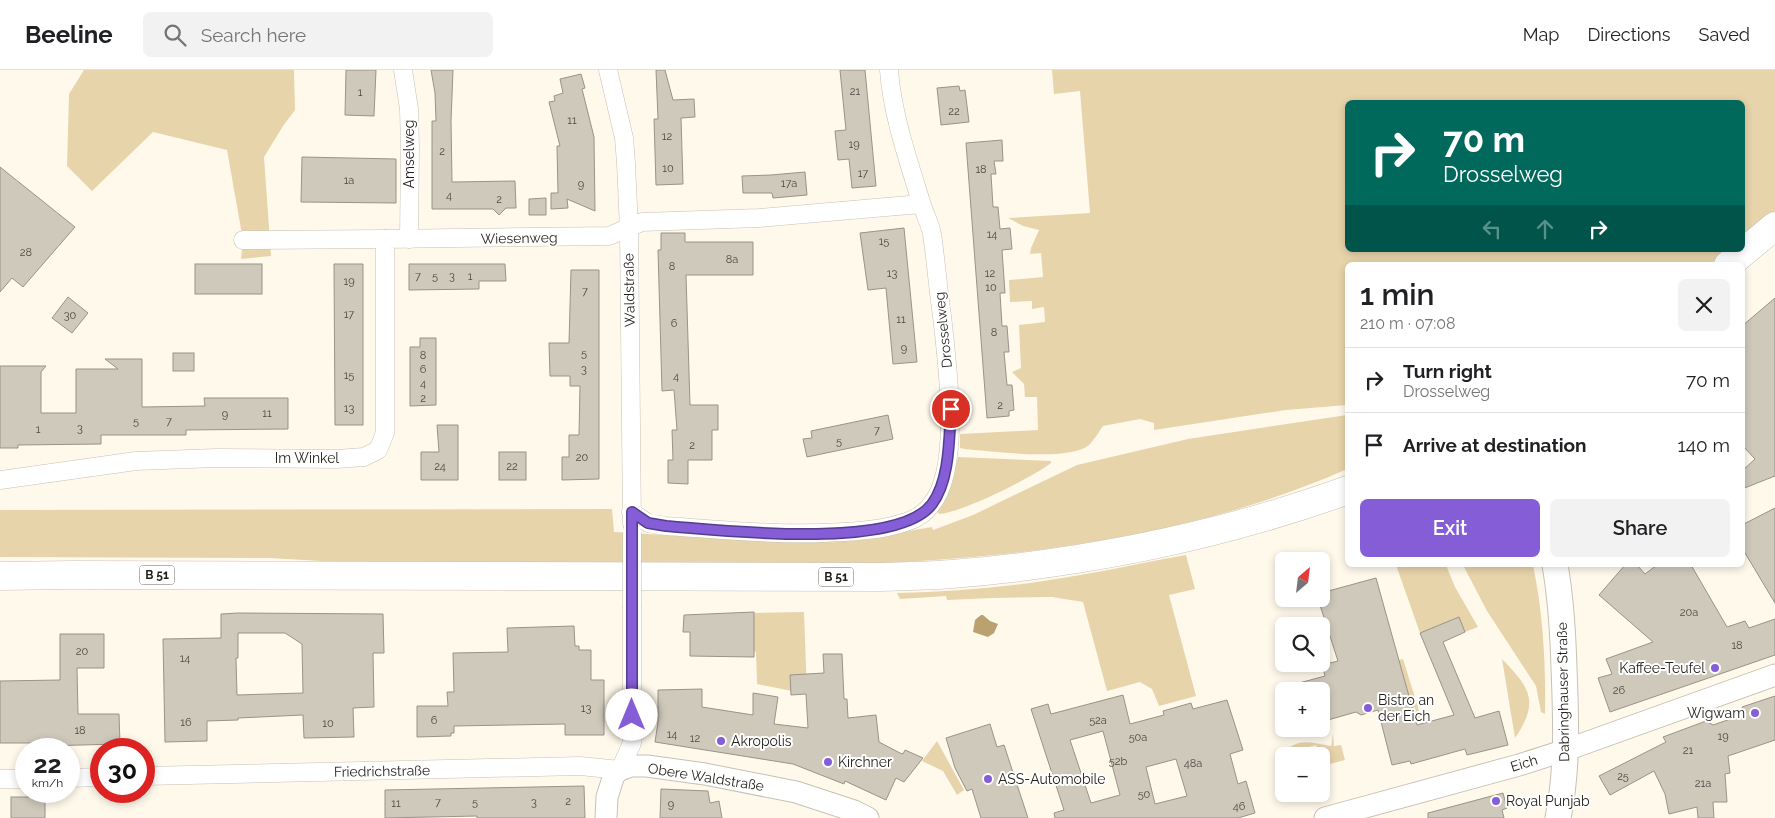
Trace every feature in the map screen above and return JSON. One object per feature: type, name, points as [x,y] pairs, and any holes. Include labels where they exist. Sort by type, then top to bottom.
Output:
[{"type":"main road","points":[[1745,251],[1775,226]]},
{"type":"main road","points":[[1732,262],[1744,252]]},
{"type":"main road","name":"B 51","points":[[0,576],[880,577],[949,574],[1003,569],[1098,556],[1201,534],[1308,504],[1345,491]]},
{"type":"main road","name":"Dabringhauser Straße","points":[[1555,567],[1562,617],[1566,750],[1563,793],[1558,818]]},
{"type":"street","name":"Amselweg","points":[[403,70],[409,108],[409,239]]},
{"type":"street","name":"Waldstraße","points":[[608,70],[624,138],[629,229],[632,512]]},
{"type":"street","name":"Drosselweg","points":[[632,512],[648,523],[666,526],[801,535],[869,531],[889,527],[907,522],[922,514],[932,504],[943,479],[948,451],[951,409],[931,232],[905,149],[890,86],[889,70]]},
{"type":"street","points":[[629,229],[642,222],[760,218],[921,204]]},
{"type":"street","name":"Wiesenweg","points":[[409,239],[609,236],[629,229]]},
{"type":"street","name":"Im Winkel","points":[[0,480],[145,461],[216,458],[337,459],[364,456],[378,450],[385,433],[385,239]]},
{"type":"street","points":[[243,240],[409,239]]},
{"type":"street","points":[[606,818],[607,797],[611,782],[614,775],[620,770],[632,743],[632,512]]},
{"type":"street","name":"Eich","points":[[1325,818],[1566,750],[1775,675]]},
{"type":"street","name":"Friedrichstraße","points":[[155,776],[580,766],[620,770]]},
{"type":"street","name":"Obere Waldstraße","points":[[620,770],[631,766],[647,766],[705,774],[796,792],[854,811],[868,818]]},
{"type":"street","points":[[0,779],[15,779]]},
{"type":"shaded area","points":[[84,70],[294,70],[295,110],[264,157],[271,256],[241,259],[243,240],[227,150],[153,132],[92,191],[67,166],[69,94]]},
{"type":"shaded area","points":[[1052,70],[1775,70],[1775,214],[1745,238],[1745,100],[1345,100],[1345,252],[1727,252],[1715,262],[1345,262],[1345,405],[1286,410],[1154,430],[1154,423],[1140,419],[1103,426],[1089,445],[1079,450],[1065,453],[1030,454],[960,448],[960,434],[1038,430],[1037,397],[1025,397],[1024,384],[1012,372],[1021,368],[1019,325],[1045,322],[1044,307],[1032,309],[1032,301],[1010,302],[1009,280],[1043,277],[1041,253],[1030,254],[1039,230],[1023,226],[1008,218],[1090,213],[1080,91],[1054,94]]},
{"type":"shaded area","points":[[1345,415],[1345,470],[1289,492],[1228,512],[1167,528],[1041,550],[977,557],[851,564],[354,563],[270,558],[0,557],[0,510],[612,509],[614,532],[811,543],[885,535],[932,527],[933,530],[973,515],[1077,465],[1188,439]]},
{"type":"shaded area","points":[[958,457],[1051,461],[1051,463],[1029,477],[979,501],[963,508],[939,514],[937,511],[952,479]]},
{"type":"shaded area","points":[[1186,555],[1195,589],[1169,595],[1196,696],[1159,706],[1152,689],[1140,682],[1107,691],[1083,602],[1052,597],[947,600],[946,596],[900,599],[897,593],[966,590],[1035,582]]},
{"type":"shaded area","points":[[1397,567],[1447,567],[1455,587],[1478,627],[1465,632],[1459,617],[1420,633]]},
{"type":"shaded area","points":[[1464,567],[1533,567],[1543,639],[1545,714],[1541,712],[1536,686],[1487,611]]},
{"type":"shaded area","points":[[804,612],[807,694],[757,684],[756,652],[754,651],[754,613]]},
{"type":"shaded area","points":[[981,615],[998,624],[994,633],[988,637],[973,632],[975,620]]},
{"type":"shaded area","points":[[1403,659],[1421,717],[1415,719],[1399,660]]},
{"type":"shaded area","points":[[1502,659],[1519,678],[1528,696],[1527,714],[1515,738]]},
{"type":"shaded area","points":[[1333,733],[1334,746],[1341,745],[1345,760],[1330,764],[1330,747],[1317,747],[1316,745],[1290,747],[1304,742],[1331,746]]},
{"type":"shaded area","points":[[937,741],[964,790],[957,795],[943,771],[922,761]]},
{"type":"building","points":[[346,70],[376,70],[374,116],[345,115]]},
{"type":"building","points":[[431,70],[453,70],[451,121],[452,182],[515,181],[516,208],[506,208],[499,215],[493,209],[432,209],[432,121],[436,121],[435,93]]},
{"type":"building","points":[[656,70],[665,70],[673,100],[694,99],[695,117],[681,118],[683,184],[656,185],[654,119],[658,119]]},
{"type":"building","points":[[840,70],[865,70],[876,186],[852,188],[849,159],[838,160],[835,131],[846,130]]},
{"type":"building","points":[[581,74],[585,88],[582,89],[594,137],[595,211],[567,199],[568,208],[551,209],[551,193],[558,193],[557,146],[560,146],[549,102],[555,101],[554,96],[563,93],[560,79]]},
{"type":"building","points":[[959,86],[960,91],[965,90],[969,122],[941,125],[937,88]]},
{"type":"building","points":[[1002,140],[1003,161],[994,161],[996,174],[991,174],[993,207],[998,207],[1000,229],[1010,228],[1012,249],[1002,250],[1005,293],[1000,293],[1002,326],[1007,326],[1009,352],[1004,352],[1007,385],[1012,385],[1014,410],[1009,411],[1009,416],[987,418],[966,143]]},
{"type":"building","points":[[302,157],[396,159],[396,203],[301,202]]},
{"type":"building","points":[[0,167],[75,227],[23,287],[12,278],[0,292]]},
{"type":"building","points":[[805,172],[807,195],[773,198],[772,193],[743,193],[742,176]]},
{"type":"building","points":[[546,198],[546,215],[529,215],[529,199]]},
{"type":"building","points":[[904,228],[917,362],[893,364],[886,288],[868,290],[860,233]]},
{"type":"building","points":[[661,233],[685,233],[685,242],[753,242],[753,275],[686,275],[690,405],[718,405],[718,430],[712,430],[712,460],[688,460],[688,484],[668,483],[668,460],[673,460],[672,430],[677,430],[674,390],[662,391],[658,250],[661,250]]},
{"type":"building","points":[[195,264],[262,264],[262,294],[195,294]]},
{"type":"building","points":[[334,264],[363,264],[363,425],[335,425]]},
{"type":"building","points":[[409,264],[505,264],[506,281],[479,281],[479,289],[409,290]]},
{"type":"building","points":[[571,270],[599,270],[599,479],[562,480],[562,457],[569,457],[569,435],[579,435],[580,386],[570,386],[570,376],[550,376],[549,343],[569,343]]},
{"type":"building","points":[[68,297],[88,313],[72,333],[52,318]]},
{"type":"building","points":[[1775,298],[1775,476],[1745,488],[1745,468],[1755,459],[1745,448],[1745,323]]},
{"type":"building","points":[[420,338],[436,338],[436,405],[410,406],[410,347],[420,347]]},
{"type":"building","points":[[173,353],[194,353],[194,371],[173,371]]},
{"type":"building","points":[[105,359],[142,359],[142,407],[205,406],[204,398],[288,398],[288,429],[186,430],[186,435],[101,435],[101,444],[18,445],[18,448],[0,448],[0,366],[46,366],[41,372],[41,413],[76,413],[76,369],[118,369]]},
{"type":"building","points":[[888,415],[893,439],[807,457],[803,439],[812,438],[811,431]]},
{"type":"building","points":[[437,425],[458,425],[458,480],[421,480],[421,452],[439,452]]},
{"type":"building","points":[[499,452],[526,452],[526,480],[499,480]]},
{"type":"building","points":[[1775,508],[1775,603],[1745,553],[1745,523]]},
{"type":"building","points":[[1623,567],[1639,567],[1645,574],[1654,567],[1692,567],[1727,627],[1745,621],[1749,628],[1775,619],[1775,655],[1610,712],[1598,678],[1612,674],[1606,659],[1653,642],[1599,595]]},
{"type":"building","points":[[1376,578],[1417,725],[1454,715],[1420,633],[1459,617],[1465,632],[1443,642],[1475,718],[1499,711],[1508,745],[1467,755],[1465,749],[1411,764],[1410,761],[1392,765],[1378,710],[1361,715],[1356,712],[1330,719],[1330,682],[1303,682],[1325,676],[1324,672],[1330,672],[1330,663],[1338,661],[1330,636],[1330,617],[1324,617],[1321,608],[1330,608],[1330,591]]},
{"type":"building","points":[[754,612],[754,657],[690,656],[690,632],[683,632],[684,615]]},
{"type":"building","points":[[221,614],[383,614],[384,653],[373,653],[374,707],[353,708],[354,737],[304,738],[303,715],[207,721],[207,741],[165,742],[163,639],[221,638]],"holes":[[[238,633],[285,633],[302,644],[303,693],[237,695],[236,658],[238,658]]]},
{"type":"building","points":[[574,626],[575,646],[579,646],[579,650],[591,650],[591,680],[604,680],[604,735],[565,735],[565,724],[454,726],[454,733],[451,733],[451,736],[417,737],[417,706],[448,706],[447,692],[454,692],[453,653],[508,652],[507,628]]},
{"type":"building","points":[[60,634],[104,634],[104,668],[77,668],[78,714],[119,714],[120,738],[90,738],[90,745],[80,745],[80,738],[15,738],[15,743],[0,743],[0,681],[60,680]]},
{"type":"building","points":[[823,654],[842,654],[844,699],[847,699],[848,718],[876,715],[879,742],[900,753],[903,754],[905,750],[923,758],[904,782],[896,778],[886,800],[845,781],[844,784],[793,764],[655,742],[658,722],[658,690],[702,689],[702,707],[753,715],[753,693],[778,697],[774,724],[808,728],[806,694],[791,695],[790,675],[824,673]]},
{"type":"building","points":[[1123,695],[1130,724],[1164,715],[1163,711],[1191,703],[1193,709],[1227,700],[1243,750],[1230,754],[1238,784],[1246,781],[1255,813],[1238,818],[1055,818],[1054,813],[1064,810],[1031,709],[1048,704],[1051,714]],"holes":[[[1103,731],[1120,795],[1091,803],[1070,740]],[[1176,759],[1187,796],[1155,804],[1146,767]]]},
{"type":"building","points":[[1775,696],[1775,740],[1728,756],[1730,773],[1725,774],[1727,802],[1713,802],[1714,818],[1698,818],[1697,807],[1669,814],[1665,794],[1654,771],[1610,795],[1599,776],[1666,742],[1663,737],[1706,721],[1713,725],[1745,714],[1742,707]]},
{"type":"building","name":"ASS-Automobile","points":[[990,724],[997,747],[1004,745],[1028,818],[981,818],[972,789],[967,791],[955,768],[946,738]]},
{"type":"building","points":[[584,786],[585,818],[477,818],[477,816],[385,818],[385,790]]},
{"type":"building","points":[[661,789],[708,791],[710,803],[719,801],[722,818],[660,818]]},
{"type":"building","points":[[1503,793],[1507,808],[1502,810],[1504,818],[1428,818],[1428,813]]},
{"type":"building","points":[[11,797],[15,797],[15,803],[45,803],[45,818],[11,818]]},
{"type":"place","name":"Kaffee-Teufel","points":[[1715,668]]},
{"type":"place","name":"Bistro an der Eich","points":[[1368,708]]},
{"type":"place","name":"Wigwam","points":[[1755,713]]},
{"type":"place","name":"Akropolis","points":[[721,741]]},
{"type":"place","name":"Kirchner","points":[[828,762]]},
{"type":"place","name":"ASS-Automobile","points":[[988,779]]},
{"type":"place","name":"Royal Punjab","points":[[1496,801]]},
{"type":"route","points":[[632,715],[632,512],[648,523],[666,526],[801,535],[869,531],[907,522],[922,514],[932,504],[938,493],[943,479],[948,451],[951,409]]}]
